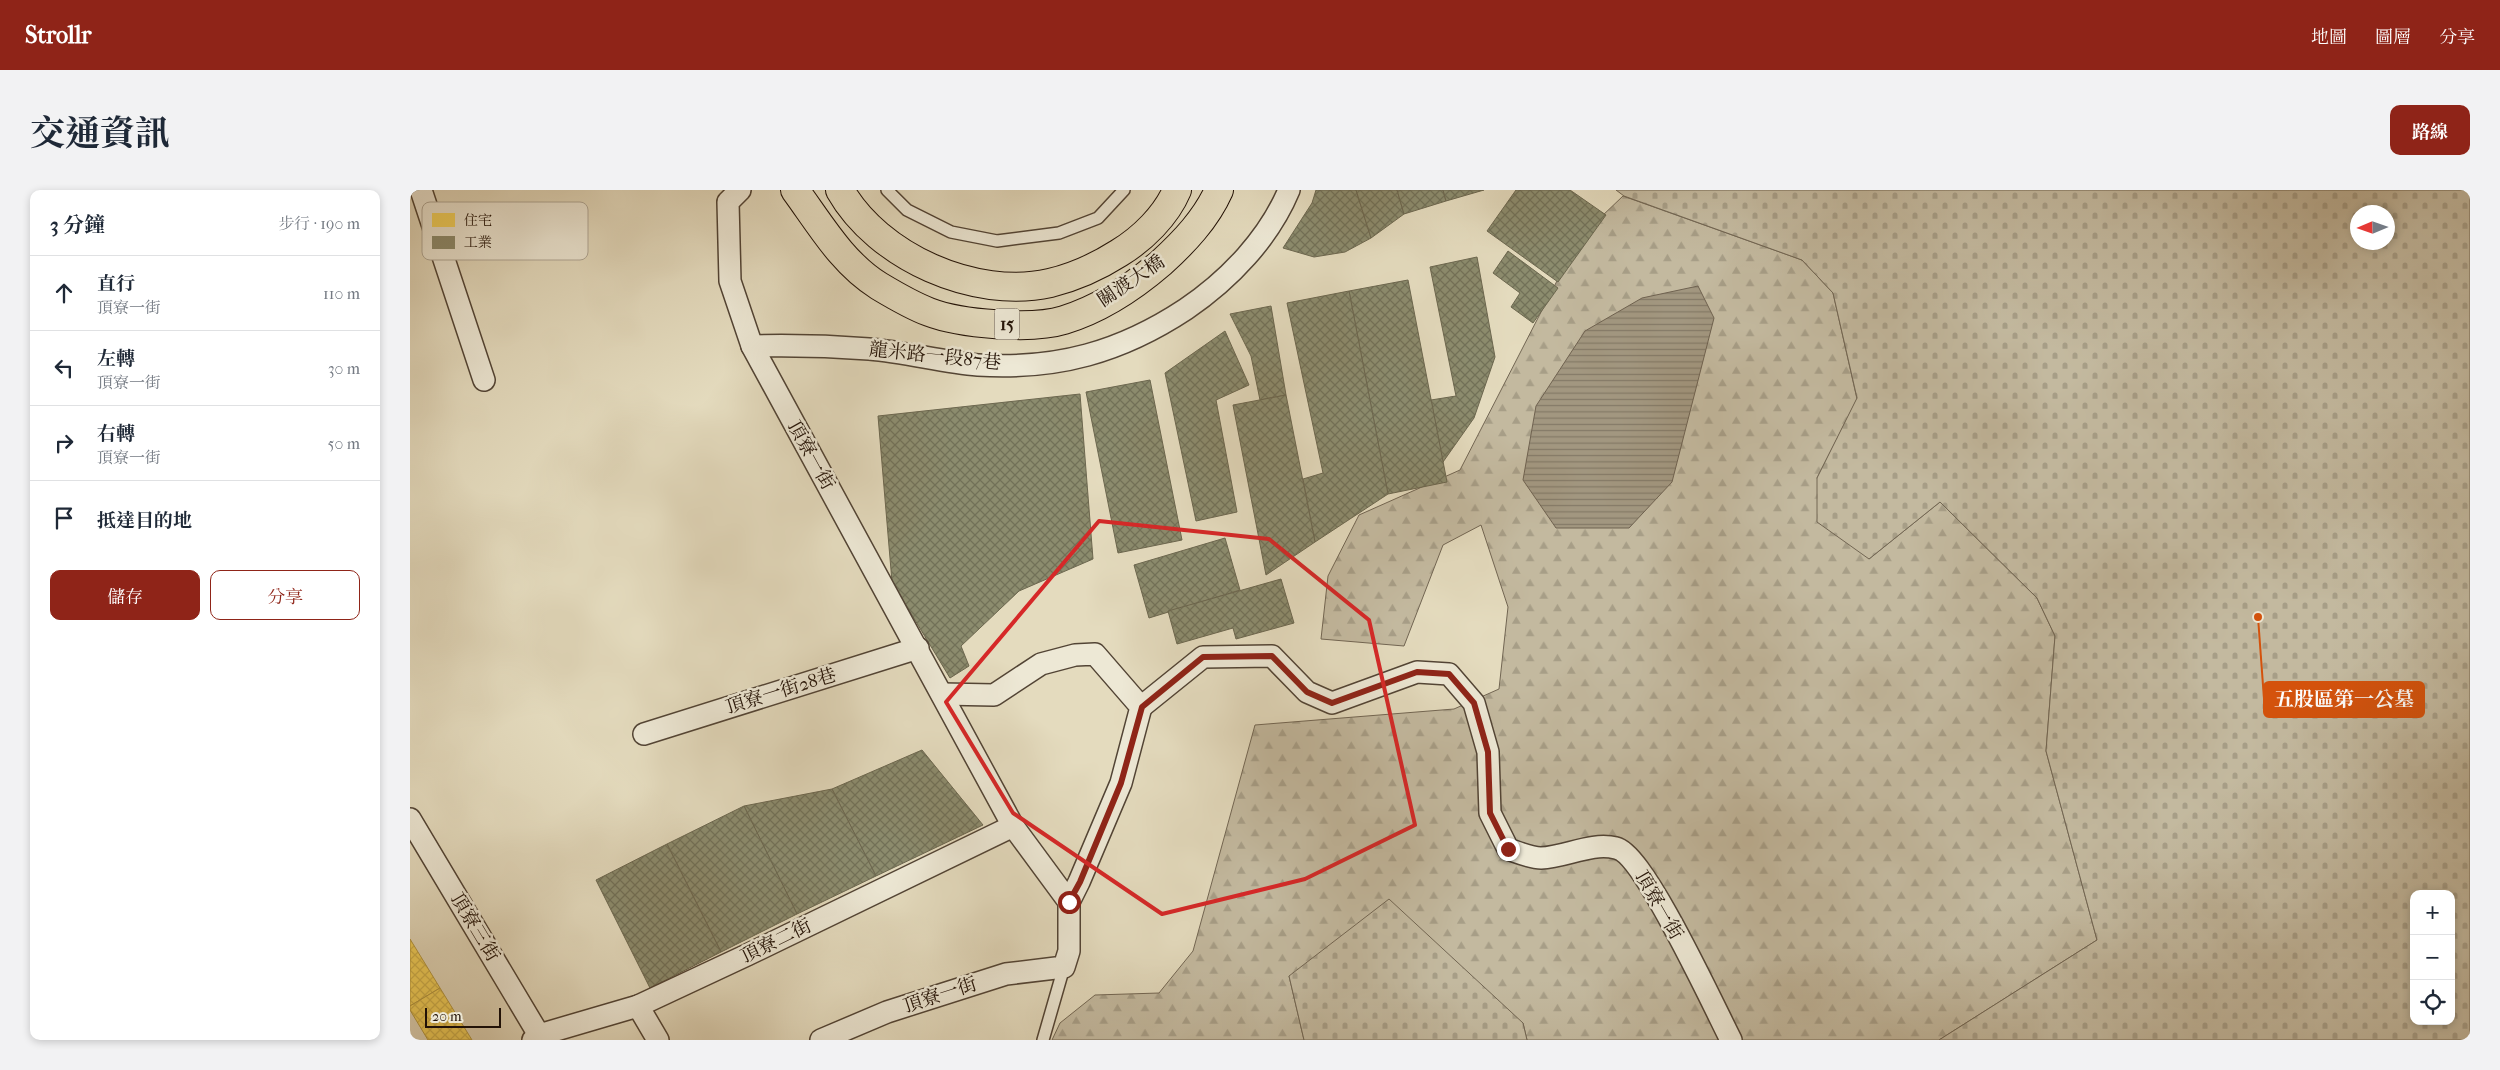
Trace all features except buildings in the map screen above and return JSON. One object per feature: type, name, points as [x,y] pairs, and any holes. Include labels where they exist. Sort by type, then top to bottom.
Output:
[{"type":"main road","name":"關渡大橋","points":[[795,190],[840,253],[878,285],[929,312],[975,323],[1016,325],[1062,320],[1111,300],[1149,273],[1185,242],[1219,190]]},
{"type":"main road","points":[[840,190],[847,202],[886,242],[926,267],[964,279],[1012,286],[1049,283],[1095,269],[1136,243],[1170,204],[1176,190]]},
{"type":"street","points":[[421,190],[425,202]]},
{"type":"street","name":"龍米路一段87巷","points":[[752,346],[785,345],[870,349],[978,365],[1044,365],[1089,356],[1130,342],[1164,324],[1210,293],[1238,266],[1262,236],[1289,190]]},
{"type":"street","name":"頂寮一街","points":[[731,194],[730,281],[752,346],[918,648],[1013,826],[1069,902]]},
{"type":"street","points":[[444,260],[484,380]]},
{"type":"street","name":"頂寮一街28巷","points":[[644,734],[918,648]]},
{"type":"street","points":[[942,694],[994,695],[1041,664],[1075,654],[1095,654],[1142,707],[1121,783],[1080,882],[1069,902],[1069,951],[1064,967]]},
{"type":"street","name":"頂寮一街","points":[[1142,707],[1203,657],[1272,656],[1307,692],[1332,703],[1417,672],[1449,674],[1474,703],[1488,752],[1490,813],[1508,849],[1540,858],[1595,847],[1618,848],[1633,860],[1656,895],[1731,1040]]},
{"type":"street","name":"頂寮三街","points":[[410,819],[536,1038]]},
{"type":"street","name":"頂寮二街","points":[[536,1038],[638,1006],[747,956],[1013,826]]},
{"type":"street","name":"頂寮一街","points":[[821,1040],[887,1012],[1006,974],[1064,967]]},
{"type":"street","points":[[638,1006],[658,1040]]},
{"type":"lane","points":[[887,190],[907,210],[951,232],[997,241],[1059,233],[1098,218],[1124,190]]},
{"type":"lane","points":[[1043,1040],[1064,967]]},
{"type":"highlighted area","points":[[1099,521],[1269,539],[1369,620],[1415,825],[1305,879],[1162,914],[1013,813],[946,702]]},
{"type":"green space","points":[[1616,190],[2470,190],[2470,1040],[1939,1040],[2097,940],[2046,751],[2055,636],[2037,598],[1940,502],[1869,559],[1817,522],[1817,478],[1857,398],[1833,293],[1802,260],[1624,196]]},
{"type":"green space","points":[[1623,196],[1802,260],[1833,293],[1857,399],[1817,478],[1869,559],[1940,502],[2037,598],[2055,636],[2046,751],[2097,940],[1939,1040],[1527,1040],[1523,1023],[1289,976],[1304,1040],[1052,1040],[1060,1023],[1095,995],[1159,993],[1193,951],[1255,725],[1454,709],[1499,689],[1508,607],[1481,525],[1443,545],[1404,646],[1321,639],[1328,576],[1359,515],[1460,470],[1579,238]]},
{"type":"green space","points":[[1389,899],[1523,1023],[1527,1040],[1304,1040],[1289,976]]},
{"type":"shaded area","points":[[1698,286],[1714,318],[1672,482],[1629,528],[1556,528],[1523,480],[1536,406],[1585,331],[1642,298]]},
{"type":"place","name":"五股區第一公墓","points":[[2258,617]]},
{"type":"route","points":[[1069,902],[1080,882],[1121,783],[1142,707],[1203,657],[1272,656],[1307,692],[1332,703],[1417,672],[1449,674],[1474,703],[1488,752],[1490,813],[1508,849]]}]
